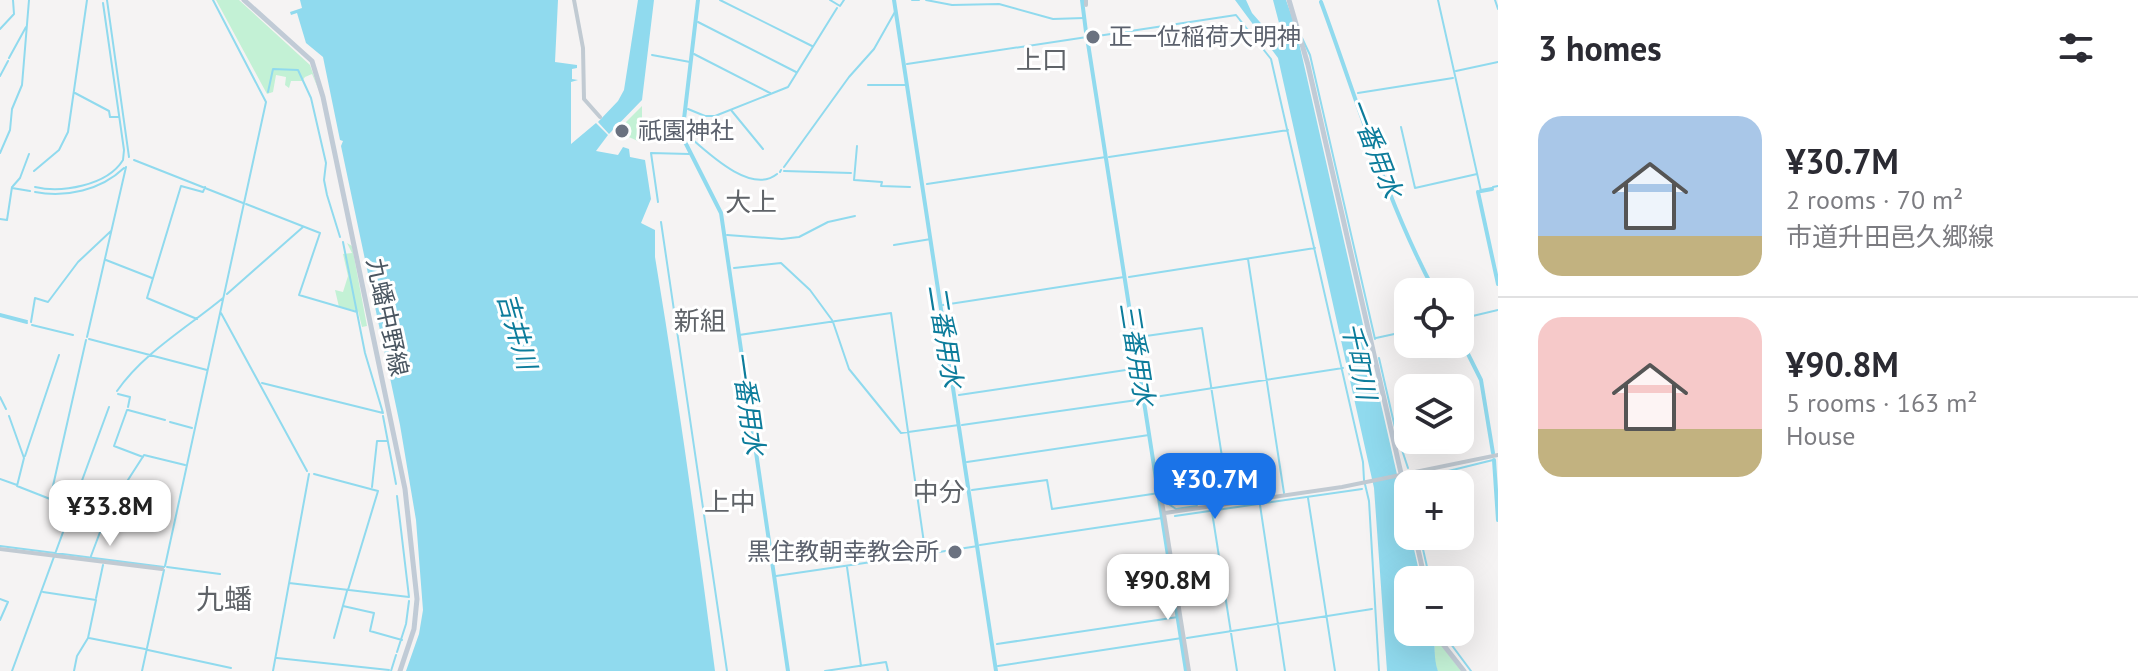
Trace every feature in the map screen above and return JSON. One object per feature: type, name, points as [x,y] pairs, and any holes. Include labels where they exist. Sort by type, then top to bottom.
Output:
[{"type":"main road","name":"九蟠中野線","points":[[244,0],[312,61],[323,97],[405,489],[417,599],[414,629],[400,671]]},
{"type":"main road","points":[[1289,0],[1308,65],[1400,470]]},
{"type":"main road","points":[[1444,646],[1464,671]]},
{"type":"street","points":[[574,0],[583,48],[584,99],[600,117]]},
{"type":"street","points":[[1429,470],[1498,455]]},
{"type":"street","points":[[1157,470],[1189,671]]},
{"type":"street","points":[[1165,513],[1394,477]]},
{"type":"street","points":[[0,549],[162,569]]},
{"type":"green space","points":[[216,0],[239,0],[310,65],[320,93],[312,74],[302,81],[291,81],[289,88],[285,85],[286,77],[276,75],[273,92],[267,94]]},
{"type":"green space","points":[[642,106],[642,135],[638,141],[624,135],[627,131],[622,126]]},
{"type":"green space","points":[[347,243],[352,246],[367,326],[362,327],[358,311],[339,307],[335,290],[343,292],[348,276],[343,254],[352,253]]},
{"type":"green space","points":[[1435,646],[1442,646],[1461,671],[1438,671],[1434,662]]},
{"type":"water","name":"吉井川","points":[[300,0],[558,0],[555,62],[577,65],[572,69],[572,79],[578,80],[571,82],[571,144],[596,123],[608,135],[596,151],[618,155],[623,147],[629,149],[630,157],[645,160],[651,199],[641,223],[655,230],[655,257],[715,671],[406,671],[419,634],[423,610],[416,520],[400,425],[341,146],[343,141],[340,140],[323,57],[306,43],[297,13],[291,15],[290,12],[302,8]]},
{"type":"water","points":[[638,0],[654,0],[642,100],[609,134],[598,122],[624,90]]},
{"type":"water","name":"千町川","points":[[1235,0],[1246,0],[1252,13],[1281,46],[1284,42],[1273,0],[1286,0],[1295,25],[1396,470],[1394,550],[1414,550],[1418,566],[1394,566],[1394,646],[1434,646],[1438,671],[1387,671],[1374,488],[1278,58]]},
{"type":"waterway","points":[[0,29],[14,14],[13,0]]},
{"type":"waterway","points":[[0,153],[10,130],[12,109],[22,85],[29,0]]},
{"type":"waterway","points":[[34,171],[59,150],[68,132],[87,0]]},
{"type":"waterway","points":[[107,0],[129,157]]},
{"type":"waterway","points":[[165,566],[266,102],[213,0]]},
{"type":"waterway","name":"一番用水","points":[[698,0],[682,136],[721,213],[788,671]]},
{"type":"waterway","points":[[720,0],[812,46]]},
{"type":"waterway","points":[[830,0],[840,6],[844,0]]},
{"type":"waterway","name":"二番用水","points":[[894,0],[996,671]]},
{"type":"waterway","points":[[912,0],[919,0]]},
{"type":"waterway","points":[[926,0],[952,5],[999,4],[1053,19],[1084,18]]},
{"type":"waterway","name":"三番用水","points":[[1082,0],[1086,32]]},
{"type":"waterway","points":[[1438,0],[1481,191]]},
{"type":"waterway","points":[[1495,0],[1498,9]]},
{"type":"waterway","name":"一番用水","points":[[1321,2],[1387,186],[1428,278]]},
{"type":"waterway","points":[[35,187],[57,189],[83,186],[106,176],[123,160],[103,3]]},
{"type":"waterway","points":[[688,109],[705,116],[715,116],[788,87],[837,8]]},
{"type":"waterway","points":[[784,167],[849,77],[874,49],[896,10]]},
{"type":"waterway","name":"千町川","points":[[1091,37],[1236,15],[1271,59],[1363,462],[1369,501],[1379,671]]},
{"type":"waterway","points":[[698,22],[796,72]]},
{"type":"waterway","points":[[9,58],[26,27]]},
{"type":"waterway","points":[[907,64],[1087,37]]},
{"type":"waterway","name":"三番用水","points":[[1087,37],[1186,671]]},
{"type":"waterway","name":"千町川","points":[[1302,38],[1310,55],[1375,339]]},
{"type":"waterway","points":[[694,54],[770,93]]},
{"type":"waterway","points":[[652,55],[690,62]]},
{"type":"waterway","points":[[0,76],[8,61]]},
{"type":"waterway","points":[[1456,71],[1498,62]]},
{"type":"waterway","points":[[268,92],[273,69],[298,70],[311,98],[326,163],[324,180],[327,195],[340,237]]},
{"type":"waterway","points":[[1358,93],[1453,78]]},
{"type":"waterway","points":[[868,85],[907,85]]},
{"type":"waterway","points":[[75,93],[109,111],[110,117],[119,117]]},
{"type":"waterway","points":[[731,110],[763,149]]},
{"type":"waterway","points":[[684,113],[684,132],[728,168],[754,179],[766,179],[777,174]]},
{"type":"waterway","points":[[1401,127],[1415,188],[1477,174]]},
{"type":"waterway","points":[[1109,157],[1288,130]]},
{"type":"waterway","points":[[857,146],[854,180],[882,182],[881,186],[910,187]]},
{"type":"waterway","points":[[658,202],[651,153],[689,154]]},
{"type":"waterway","points":[[13,186],[20,178],[29,154]]},
{"type":"waterway","points":[[927,184],[1106,157]]},
{"type":"waterway","points":[[134,160],[243,203]]},
{"type":"waterway","points":[[87,337],[126,167]]},
{"type":"waterway","points":[[35,192],[71,193],[94,187],[124,168]]},
{"type":"waterway","points":[[784,171],[851,173]]},
{"type":"waterway","points":[[197,319],[147,298],[181,186],[203,192],[205,187]]},
{"type":"waterway","points":[[1493,187],[1498,186]]},
{"type":"waterway","points":[[0,219],[7,220],[12,187]]},
{"type":"waterway","points":[[12,188],[30,191]]},
{"type":"waterway","points":[[1481,191],[1492,189]]},
{"type":"waterway","points":[[1478,192],[1498,284]]},
{"type":"waterway","points":[[246,204],[320,233],[299,295],[357,312]]},
{"type":"waterway","points":[[727,235],[782,239],[799,237],[828,222],[855,216]]},
{"type":"waterway","points":[[661,222],[727,671]]},
{"type":"waterway","points":[[227,294],[303,227]]},
{"type":"waterway","points":[[31,322],[35,298],[48,302],[78,262],[111,231]]},
{"type":"waterway","points":[[894,245],[931,239]]},
{"type":"waterway","points":[[262,383],[383,413],[365,353],[343,242]]},
{"type":"waterway","points":[[1129,277],[1315,248]]},
{"type":"waterway","points":[[1248,259],[1284,493]]},
{"type":"waterway","points":[[106,260],[152,278]]},
{"type":"waterway","points":[[734,268],[781,263],[810,290],[832,320]]},
{"type":"waterway","points":[[943,305],[1124,277]]},
{"type":"waterway","points":[[117,391],[153,353],[223,298]]},
{"type":"waterway","points":[[1474,316],[1498,310]]},
{"type":"waterway","points":[[221,313],[307,471]]},
{"type":"waterway","points":[[739,335],[891,313],[925,550]]},
{"type":"waterway","points":[[0,314],[27,321]]},
{"type":"waterway","points":[[0,316],[27,323]]},
{"type":"waterway","points":[[833,322],[849,369],[901,433],[959,425]]},
{"type":"waterway","points":[[32,325],[73,335]]},
{"type":"waterway","points":[[1139,337],[1202,328],[1229,502]]},
{"type":"waterway","name":"千町川","points":[[1376,338],[1394,334]]},
{"type":"waterway","points":[[89,339],[207,370]]},
{"type":"waterway","points":[[50,499],[86,340]]},
{"type":"waterway","points":[[25,456],[59,355]]},
{"type":"waterway","name":"千町川","points":[[1379,358],[1396,432],[1408,468]]},
{"type":"waterway","name":"一番用水","points":[[1470,358],[1481,380],[1493,453]]},
{"type":"waterway","points":[[959,395],[1139,368]]},
{"type":"waterway","name":"千町川","points":[[1148,398],[1343,368]]},
{"type":"waterway","points":[[118,394],[130,397],[128,407]]},
{"type":"waterway","points":[[0,397],[6,409]]},
{"type":"waterway","points":[[962,425],[1144,399]]},
{"type":"waterway","points":[[12,671],[109,407]]},
{"type":"waterway","points":[[127,410],[114,446],[143,457]]},
{"type":"waterway","points":[[128,410],[165,420]]},
{"type":"waterway","points":[[9,416],[24,458],[17,486],[73,508]]},
{"type":"waterway","points":[[383,416],[396,484]]},
{"type":"waterway","points":[[170,422],[192,428]]},
{"type":"waterway","points":[[967,462],[1149,435]]},
{"type":"waterway","points":[[372,487],[377,441],[387,441]]},
{"type":"waterway","points":[[91,556],[108,511],[144,455],[185,465]]},
{"type":"waterway","points":[[1452,470],[1493,460]]},
{"type":"waterway","name":"一番用水","points":[[1494,460],[1498,520]]},
{"type":"waterway","points":[[1159,469],[1167,503],[1176,509],[1197,506]]},
{"type":"waterway","points":[[273,671],[309,474]]},
{"type":"waterway","points":[[314,474],[378,491],[348,590]]},
{"type":"waterway","points":[[0,479],[17,485]]},
{"type":"waterway","points":[[972,490],[1047,480],[1052,509],[1159,493]]},
{"type":"waterway","points":[[1175,516],[1362,489]]},
{"type":"waterway","points":[[289,583],[409,597],[397,496]]},
{"type":"waterway","points":[[1308,498],[1335,671]]},
{"type":"waterway","points":[[1260,505],[1285,671]]},
{"type":"waterway","points":[[1212,512],[1237,671]]},
{"type":"waterway","points":[[980,545],[1162,518]]},
{"type":"waterway","points":[[0,546],[164,567]]},
{"type":"waterway","points":[[926,554],[978,546]]},
{"type":"waterway","points":[[1423,550],[1427,566]]},
{"type":"waterway","points":[[776,576],[926,554]]},
{"type":"waterway","points":[[96,598],[103,565]]},
{"type":"waterway","points":[[167,567],[220,574]]},
{"type":"waterway","points":[[847,567],[861,666]]},
{"type":"waterway","points":[[142,671],[164,570]]},
{"type":"waterway","points":[[334,638],[347,591]]},
{"type":"waterway","points":[[43,592],[96,600],[88,638],[77,656],[74,671]]},
{"type":"waterway","points":[[0,599],[8,602],[0,620]]},
{"type":"waterway","points":[[397,652],[409,601]]},
{"type":"waterway","points":[[343,606],[374,613],[370,631],[402,640]]},
{"type":"waterway","points":[[1187,638],[1372,609]]},
{"type":"waterway","points":[[997,644],[1178,617]]},
{"type":"waterway","points":[[89,638],[145,649]]},
{"type":"waterway","points":[[998,666],[1182,638]]},
{"type":"waterway","points":[[1452,646],[1471,671]]},
{"type":"waterway","points":[[148,650],[231,668]]},
{"type":"waterway","points":[[391,671],[396,655]]},
{"type":"waterway","points":[[277,658],[389,670]]},
{"type":"waterway","points":[[825,671],[886,662],[888,671]]},
{"type":"place","name":"正一位稲荷大明神","points":[[1093,37]]},
{"type":"place","name":"祇園神社","points":[[622,131]]},
{"type":"place","name":"黒住教朝幸教会所","points":[[955,552]]},
{"type":"district","name":"上口","points":[[1042,60]]},
{"type":"district","name":"大上","points":[[751,202]]},
{"type":"district","name":"新組","points":[[700,321]]},
{"type":"district","name":"中分","points":[[939,492]]},
{"type":"district","name":"上中","points":[[730,502]]},
{"type":"district","name":"九蟠","points":[[224,599]]}]
